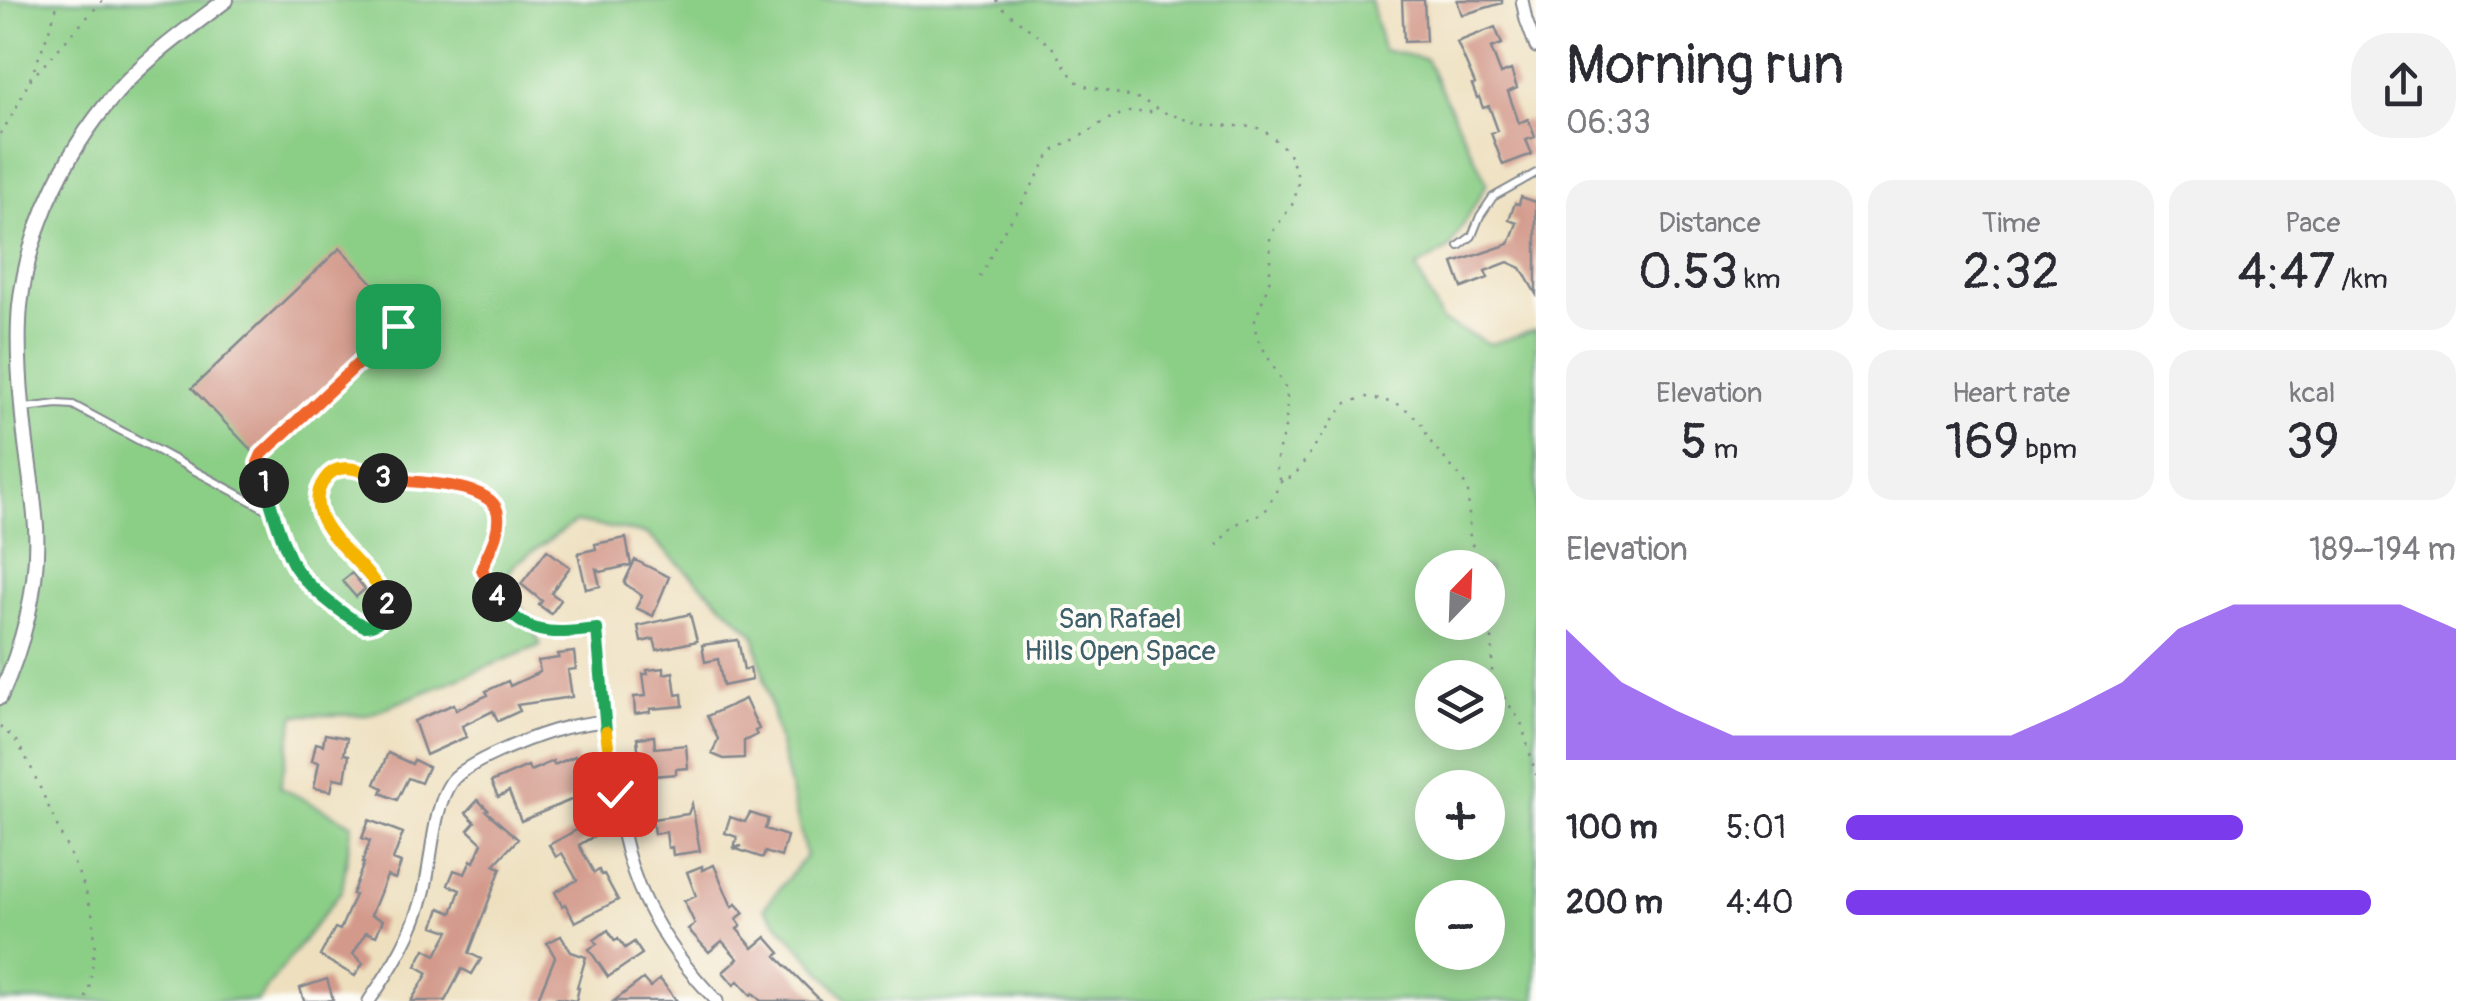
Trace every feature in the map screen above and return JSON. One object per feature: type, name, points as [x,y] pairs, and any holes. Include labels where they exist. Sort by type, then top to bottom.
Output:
[{"type":"street","points":[[0,697],[26,628],[34,575],[36,531],[18,355],[27,265],[52,191],[87,130],[152,57],[226,0]]},
{"type":"street","points":[[1522,0],[1536,48]]},
{"type":"street","points":[[597,629],[605,721],[627,852],[644,900],[669,940],[717,1001]]},
{"type":"street","points":[[370,1001],[401,950],[422,898],[440,804],[454,778],[462,770],[553,731],[605,721]]},
{"type":"lane","points":[[1459,246],[1472,236],[1494,197],[1536,173]]},
{"type":"lane","points":[[398,326],[262,454],[258,463],[272,514],[294,566],[360,626],[368,626],[384,616],[387,602],[321,519],[316,499],[327,475],[345,468],[406,483],[436,482],[485,496],[498,511],[498,527],[482,569],[507,612],[520,622],[553,633],[597,629]]},
{"type":"lane","points":[[22,409],[73,405],[272,514]]},
{"type":"path","points":[[0,134],[26,85],[59,0]]},
{"type":"path","points":[[26,85],[103,0]]},
{"type":"path","points":[[996,0],[1052,47],[1082,85],[1141,99],[1160,112]]},
{"type":"path","points":[[980,277],[1051,152],[1116,116],[1160,112],[1200,124],[1246,125],[1264,130],[1288,151],[1298,188],[1292,205],[1270,235],[1270,280],[1254,321],[1256,336],[1288,397],[1277,456],[1282,480]]},
{"type":"path","points":[[1216,546],[1234,525],[1265,512],[1282,480],[1294,475],[1336,415],[1347,403],[1366,397],[1407,410],[1462,479],[1468,491],[1470,540],[1475,550]]},
{"type":"path","points":[[1492,640],[1492,680],[1521,722],[1536,775]]},
{"type":"path","points":[[0,726],[16,741],[29,763],[88,899],[95,941],[85,1001]]},
{"type":"green space","name":"San Rafael Hills Open Space","points":[[0,0],[1371,0],[1383,50],[1426,59],[1487,183],[1450,248],[1416,268],[1442,321],[1490,344],[1536,330],[1536,1001],[848,1001],[764,908],[806,856],[754,634],[647,534],[575,522],[515,564],[506,577],[541,645],[368,715],[295,715],[280,787],[352,824],[342,890],[257,1001],[0,1001]]},
{"type":"building","points":[[1402,0],[1424,0],[1426,41],[1404,42]]},
{"type":"building","points":[[1457,0],[1502,0],[1502,3],[1462,15]]},
{"type":"building","points":[[1495,27],[1502,44],[1491,48],[1501,74],[1511,70],[1517,88],[1508,92],[1519,123],[1528,119],[1535,137],[1526,140],[1532,154],[1503,165],[1491,133],[1498,131],[1489,106],[1483,108],[1477,98],[1457,42]]},
{"type":"building","points":[[1521,197],[1536,202],[1536,294],[1521,268],[1508,262],[1485,271],[1488,278],[1462,288],[1453,263],[1509,244],[1517,223],[1509,220]]},
{"type":"building","points":[[340,248],[402,314],[254,453],[192,388]]},
{"type":"building","points":[[626,538],[631,565],[601,572],[596,569],[600,586],[586,589],[578,553],[596,549],[595,544]]},
{"type":"building","points":[[547,550],[570,567],[551,593],[561,600],[551,614],[521,584]]},
{"type":"building","points":[[635,560],[669,577],[653,616],[636,608],[642,596],[624,583]]},
{"type":"building","points":[[352,573],[365,589],[356,597],[342,581]]},
{"type":"building","points":[[690,614],[697,641],[657,650],[654,639],[641,642],[638,626]]},
{"type":"building","points":[[738,640],[744,670],[750,668],[752,680],[723,686],[718,659],[705,662],[702,645]]},
{"type":"building","points":[[574,652],[576,669],[568,670],[572,697],[517,705],[520,711],[498,721],[493,711],[462,726],[466,737],[426,755],[414,721],[454,704],[456,710],[508,681],[510,686],[540,672],[538,661]]},
{"type":"building","points":[[664,668],[664,674],[673,672],[676,695],[682,694],[683,706],[635,714],[634,697],[646,696],[643,674]]},
{"type":"building","points":[[745,699],[759,729],[755,731],[757,735],[744,741],[744,758],[724,759],[712,754],[718,739],[707,716]]},
{"type":"building","points":[[325,734],[347,738],[344,754],[349,755],[345,780],[334,778],[331,791],[314,788],[319,762],[312,761],[316,743],[323,745]]},
{"type":"building","points":[[654,736],[655,748],[686,745],[688,768],[676,769],[676,774],[641,777],[637,738]]},
{"type":"building","points":[[388,753],[428,767],[421,783],[408,778],[397,800],[381,793],[383,788],[375,784]]},
{"type":"building","points":[[575,756],[590,792],[521,821],[509,792],[498,797],[491,782],[528,766],[530,771]]},
{"type":"building","points":[[478,800],[518,839],[494,865],[501,868],[469,953],[481,959],[472,974],[462,969],[445,1001],[411,1001],[428,973],[416,966],[425,949],[436,955],[449,931],[434,926],[440,908],[452,913],[460,890],[448,885],[454,870],[465,874],[482,843],[468,830],[475,822],[466,813]]},
{"type":"building","points":[[692,804],[700,851],[673,855],[666,832],[654,834],[652,819],[688,814]]},
{"type":"building","points":[[750,813],[768,819],[765,829],[787,836],[781,857],[765,852],[763,858],[736,849],[742,846],[734,847],[737,837],[725,833],[730,817],[745,822]]},
{"type":"building","points":[[589,816],[599,833],[579,845],[594,873],[599,870],[604,874],[618,900],[575,922],[555,892],[577,880],[562,853],[556,857],[549,845],[580,828],[577,823]]},
{"type":"building","points":[[369,820],[403,833],[393,860],[401,863],[395,879],[387,876],[371,915],[383,920],[376,936],[366,932],[353,954],[363,963],[355,976],[320,956],[335,928],[340,930],[355,895],[352,894],[370,841],[362,838]]},
{"type":"building","points":[[714,865],[732,907],[736,904],[744,913],[736,919],[741,926],[737,929],[753,948],[766,937],[780,953],[776,956],[821,1001],[761,1001],[738,981],[734,985],[723,972],[738,959],[722,941],[709,952],[688,929],[695,924],[684,901],[696,896],[687,872]]},
{"type":"building","points":[[608,930],[625,948],[634,942],[642,954],[608,977],[589,949]]},
{"type":"building","points":[[561,936],[571,952],[586,957],[576,1001],[537,1001],[555,957],[547,943]]},
{"type":"building","points":[[327,979],[333,999],[304,1001],[300,988]]},
{"type":"building","points":[[643,979],[650,987],[660,979],[677,1001],[614,1001]]},
{"type":"route","points":[[398,326],[262,454],[258,463],[272,514],[294,566],[360,626],[368,626],[384,616],[387,602],[321,519],[316,499],[327,475],[335,469],[356,469],[384,479],[436,482],[485,496],[498,511],[498,527],[482,569],[507,612],[520,622],[553,633],[597,629],[615,794]]}]
